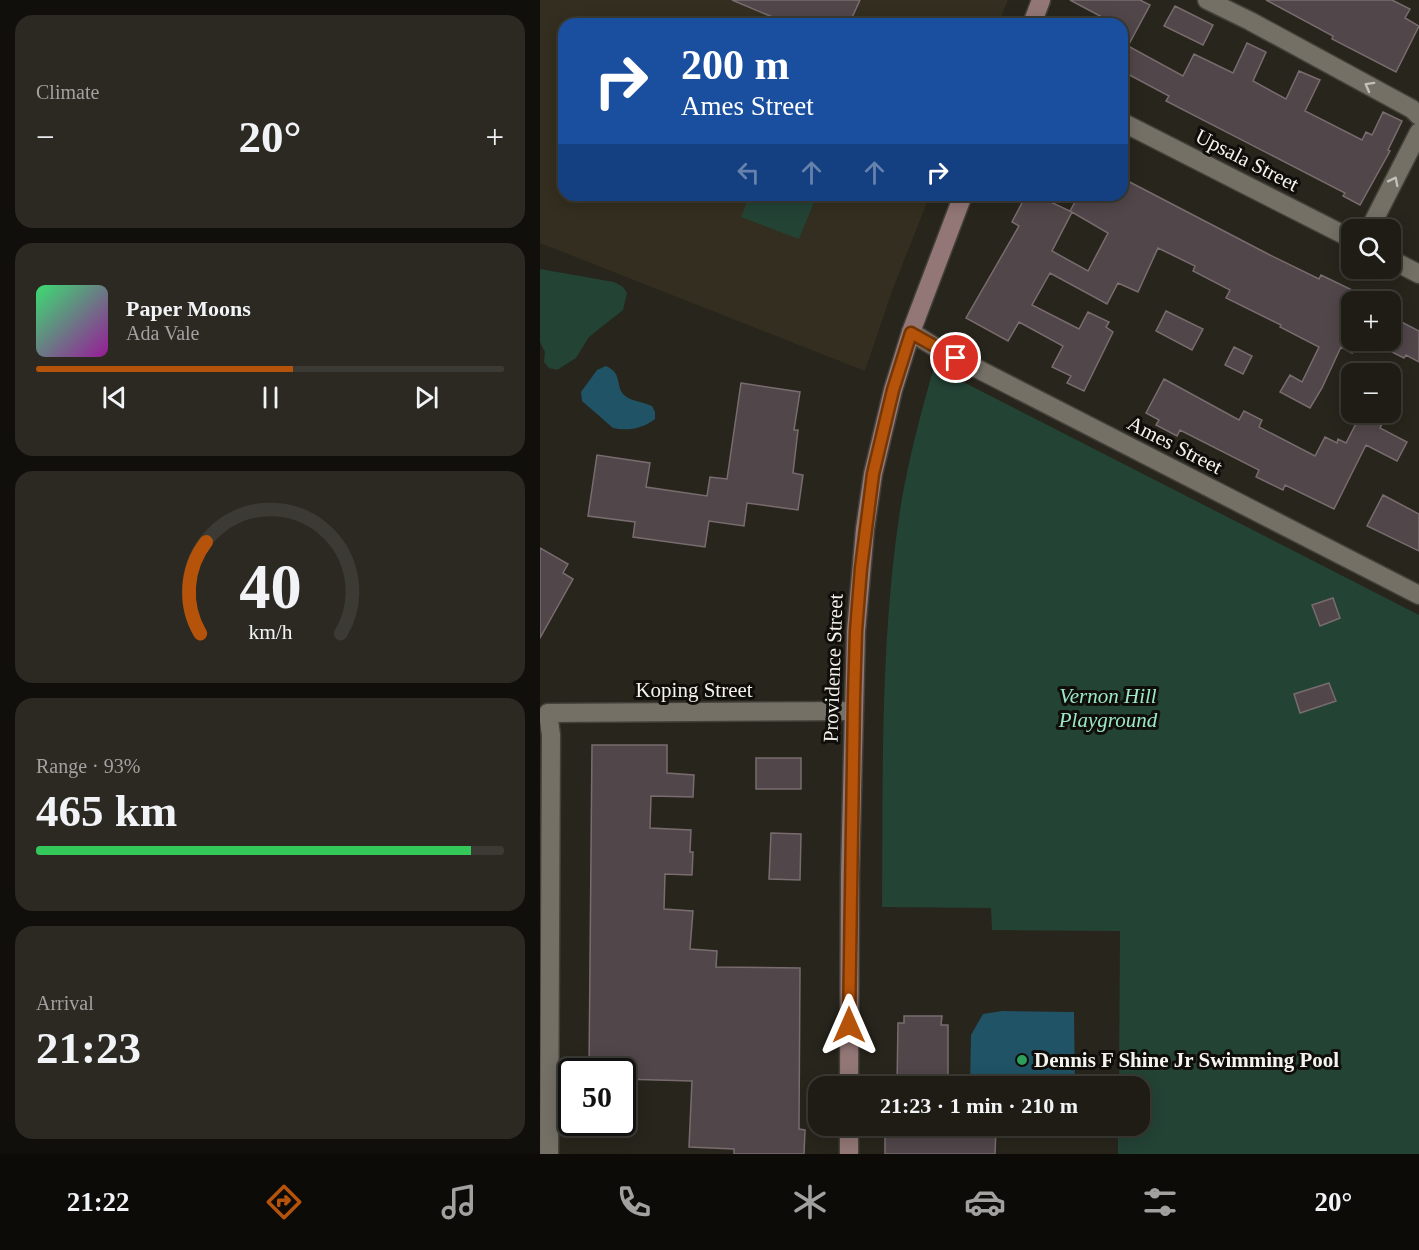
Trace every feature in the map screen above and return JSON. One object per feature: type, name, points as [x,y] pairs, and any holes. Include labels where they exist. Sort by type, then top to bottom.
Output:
[{"type":"main road","points":[[1034,18],[1041,0]]},
{"type":"main road","name":"Providence Street","points":[[849,1076],[854,711],[858,600],[873,474],[893,390],[911,333],[961,201]]},
{"type":"main road","points":[[849,1136],[849,1154]]},
{"type":"street","points":[[1207,0],[1260,26],[1412,109],[1419,116]]},
{"type":"street","name":"Upsala Street","points":[[1128,125],[1341,233]]},
{"type":"street","points":[[1375,219],[1419,132]]},
{"type":"street","points":[[1401,265],[1419,274]]},
{"type":"street","name":"Ames Street","points":[[911,333],[1419,595]]},
{"type":"street","name":"Koping Street","points":[[549,1154],[550,726],[548,713],[854,711]]},
{"type":"shaded area","points":[[540,0],[1008,0],[1000,18],[558,18],[558,201],[928,201],[892,291],[865,371],[540,243]]},
{"type":"green space","points":[[748,201],[815,201],[799,239],[741,217]]},
{"type":"green space","points":[[540,269],[614,282],[623,287],[627,293],[623,310],[589,337],[576,358],[557,370],[549,368],[544,362],[545,352],[540,342]]},
{"type":"green space","name":"Vernon Hill Playground","points":[[934,367],[1419,615],[1419,1154],[1118,1154],[1118,1136],[1150,1136],[1150,1076],[1119,1076],[1120,931],[992,930],[991,908],[882,907],[884,705],[889,604],[901,504]]},
{"type":"water","points":[[606,366],[615,372],[624,395],[652,406],[655,419],[635,428],[613,428],[582,401],[581,392],[597,370]]},
{"type":"water","name":"Dennis F Shine Jr Swimming Pool","points":[[1002,1011],[1074,1012],[1075,1076],[970,1076],[971,1035],[983,1014]]},
{"type":"building","points":[[732,0],[860,0],[852,18],[775,18]]},
{"type":"building","points":[[1070,0],[1140,0],[1150,5],[1128,46],[1128,18],[1104,18]]},
{"type":"building","points":[[1266,0],[1392,0],[1410,9],[1405,18],[1419,26],[1396,72],[1332,39],[1333,36]]},
{"type":"building","points":[[1175,6],[1213,25],[1203,45],[1164,26]]},
{"type":"building","points":[[1247,43],[1266,52],[1253,81],[1286,99],[1299,71],[1320,80],[1305,111],[1362,140],[1366,132],[1372,135],[1383,112],[1402,121],[1388,150],[1390,151],[1360,205],[1343,196],[1345,193],[1166,101],[1169,96],[1128,74],[1128,46],[1183,76],[1194,54],[1233,73]]},
{"type":"building","points":[[1128,181],[1319,279],[1321,275],[1352,290],[1341,291],[1341,347],[1310,408],[1280,392],[1290,375],[1302,382],[1319,347],[1226,298],[1230,290],[1193,271],[1195,266],[1158,248],[1138,292],[1118,283],[1107,304],[1050,273],[1032,305],[1079,329],[1088,312],[1109,322],[1106,327],[1113,332],[1084,391],[1067,383],[1071,376],[1052,367],[1063,346],[1019,322],[1008,341],[966,318],[1019,226],[1012,222],[1023,201],[1049,201],[1070,211],[1076,201],[1128,201]],"holes":[[[1072,212],[1108,233],[1088,271],[1052,251]]]},
{"type":"building","points":[[1166,311],[1203,329],[1192,350],[1156,331]]},
{"type":"building","points":[[1401,322],[1419,331],[1419,362],[1406,355],[1404,358],[1390,351],[1401,351]]},
{"type":"building","points":[[1234,347],[1252,356],[1243,374],[1225,365]]},
{"type":"building","points":[[1164,379],[1239,420],[1244,411],[1262,420],[1259,427],[1315,456],[1325,437],[1337,443],[1338,439],[1346,443],[1356,423],[1382,423],[1380,428],[1407,442],[1397,461],[1366,445],[1334,509],[1285,485],[1283,490],[1256,477],[1259,470],[1180,430],[1177,436],[1156,425],[1159,420],[1146,413]]},
{"type":"building","points":[[741,383],[800,392],[794,430],[798,430],[793,473],[803,475],[798,510],[747,503],[744,526],[709,521],[705,547],[633,537],[635,522],[588,516],[597,455],[650,463],[646,487],[707,496],[710,477],[727,479]]},
{"type":"building","points":[[1383,495],[1419,514],[1419,551],[1367,526]]},
{"type":"building","points":[[540,548],[568,564],[563,573],[573,579],[540,638]]},
{"type":"building","points":[[1333,598],[1340,618],[1320,626],[1312,605]]},
{"type":"building","points":[[1329,683],[1336,701],[1300,713],[1294,694]]},
{"type":"building","points":[[592,745],[667,745],[667,773],[694,775],[693,797],[651,796],[650,828],[691,830],[690,852],[693,852],[692,875],[665,874],[664,909],[693,911],[690,949],[717,951],[716,967],[800,968],[799,1129],[805,1130],[804,1154],[734,1154],[734,1149],[689,1147],[692,1081],[636,1079],[636,1058],[589,1058]]},
{"type":"building","points":[[756,758],[801,758],[801,789],[756,789]]},
{"type":"building","points":[[771,833],[801,834],[800,880],[769,879]]},
{"type":"building","points":[[904,1016],[942,1016],[941,1025],[948,1025],[948,1076],[897,1076],[898,1023],[904,1023]]},
{"type":"building","points":[[885,1136],[996,1136],[995,1154],[885,1154]]},
{"type":"place","name":"Dennis F Shine Jr Swimming Pool","points":[[1022,1060]]},
{"type":"route","points":[[849,1025],[856,631],[861,568],[873,474],[893,390],[911,333],[956,358]]}]
